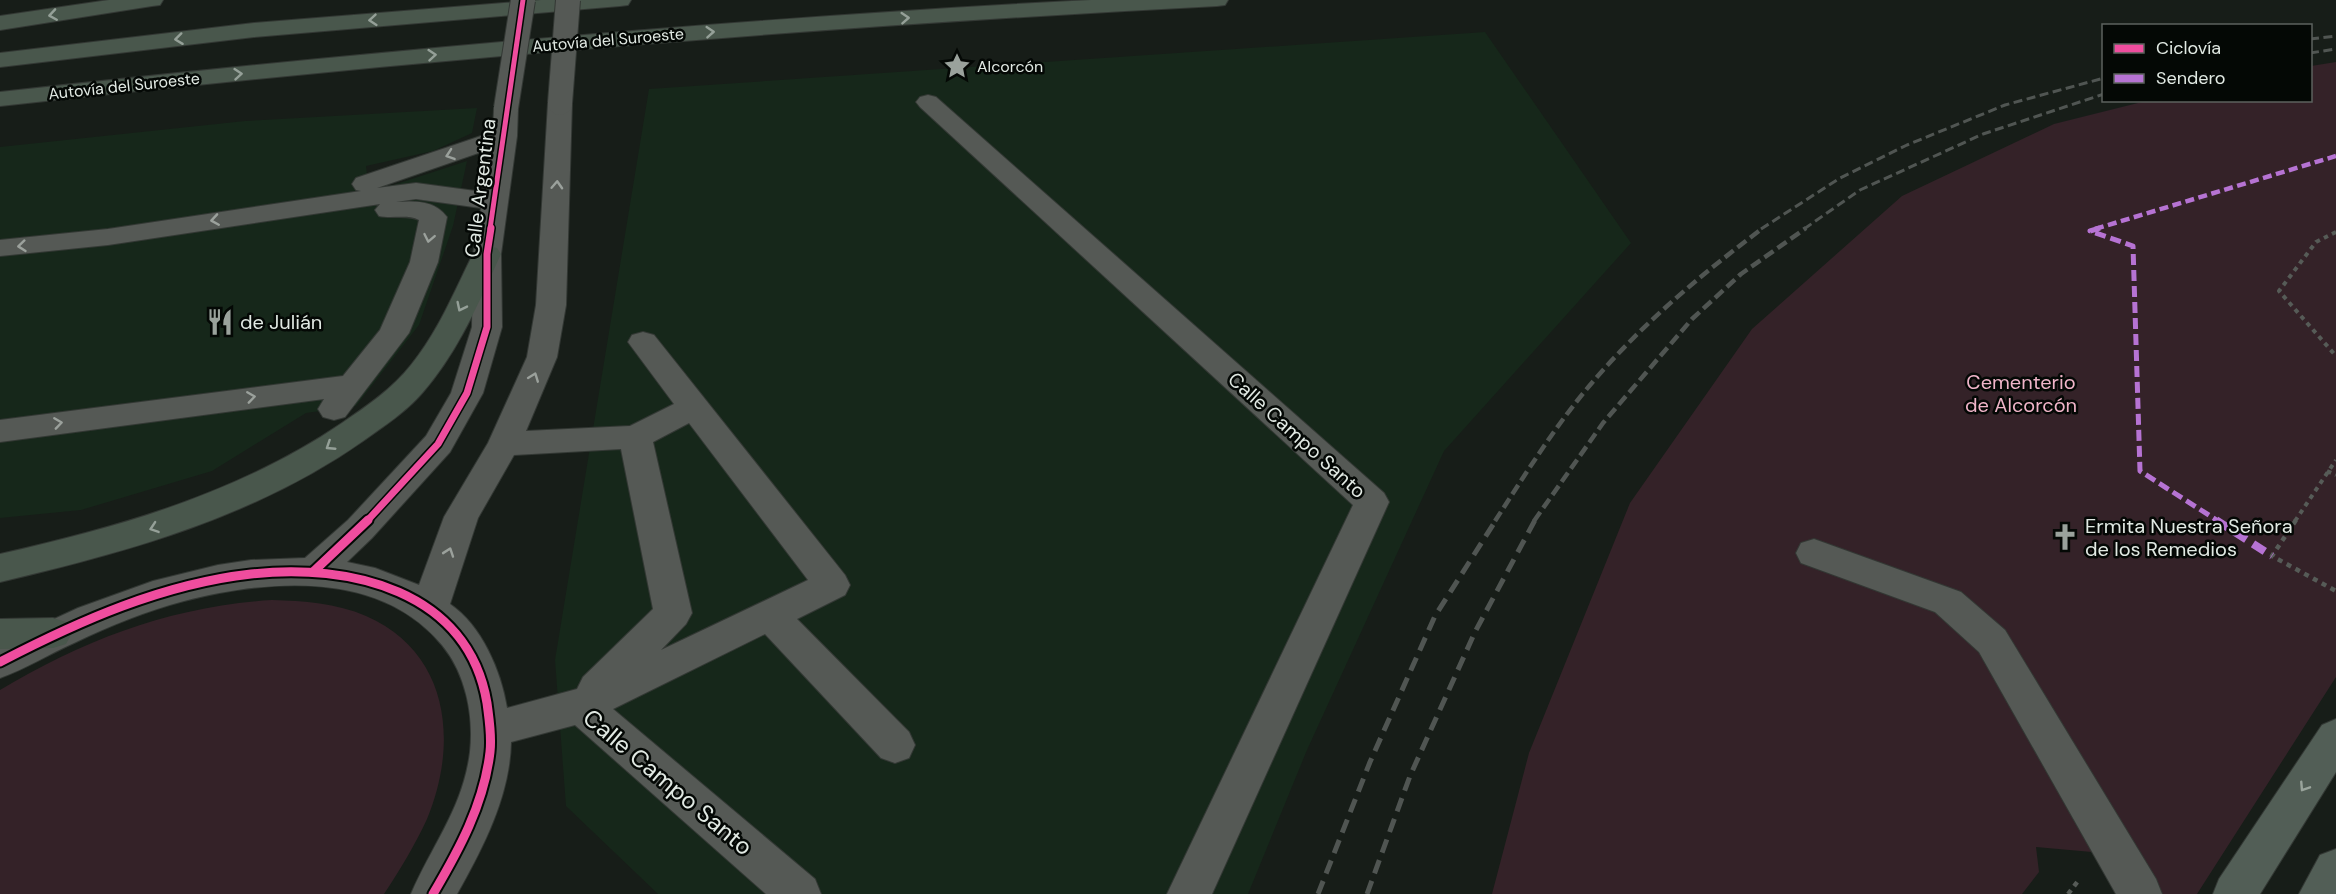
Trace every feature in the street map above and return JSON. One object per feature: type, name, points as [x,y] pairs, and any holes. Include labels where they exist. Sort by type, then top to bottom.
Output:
[{"type":"highway","points":[[0,23],[152,0]]},
{"type":"highway","name":"Autovía del Suroeste","points":[[0,60],[254,30],[620,0]]},
{"type":"highway","name":"Autovía del Suroeste","points":[[0,99],[159,81],[619,38],[1035,9],[1217,0]]},
{"type":"highway","points":[[0,568],[76,551],[148,530],[262,485],[302,465],[366,423],[410,386],[447,336],[487,254]]},
{"type":"highway","points":[[0,634],[53,633]]},
{"type":"main road","points":[[2235,894],[2336,737]]},
{"type":"main road","points":[[2321,894],[2336,870]]},
{"type":"street","name":"Calle Argentina","points":[[313,572],[360,529],[438,444],[466,393],[487,327],[487,254],[523,0]]},
{"type":"street","points":[[430,607],[461,518],[504,444],[542,357],[551,306],[560,103],[568,0]]},
{"type":"street","name":"Calle Campo Santo","points":[[928,102],[1372,502],[1189,894]]},
{"type":"street","points":[[273,211],[368,183],[505,136]]},
{"type":"street","points":[[0,248],[108,237],[416,191],[495,202]]},
{"type":"street","points":[[0,431],[343,397],[394,333],[424,262],[433,217],[420,209],[273,211]]},
{"type":"street","points":[[581,706],[832,585],[692,408],[643,342]]},
{"type":"street","points":[[504,444],[635,437],[692,408]]},
{"type":"street","points":[[581,706],[673,613],[635,437]]},
{"type":"street","points":[[1814,553],[1948,602],[1992,642],[2140,894]]},
{"type":"street","points":[[0,662],[53,633],[122,604],[189,584],[254,573],[313,572],[346,575],[377,582],[405,593],[430,607],[456,630],[475,658],[486,692],[491,730],[487,768],[476,811],[456,856],[433,894]]},
{"type":"street","points":[[770,615],[894,745]]},
{"type":"street","name":"Calle Campo Santo","points":[[491,730],[581,706],[799,894]]},
{"type":"path","points":[[2336,232],[2316,242],[2279,291],[2336,356]]},
{"type":"path","points":[[2336,460],[2272,556],[2336,591]]},
{"type":"path","points":[[2327,471],[2336,475]]},
{"type":"shaded area","points":[[1485,32],[1631,243],[1444,451],[1307,750],[1248,894],[658,894],[566,806],[555,660],[649,89]]},
{"type":"shaded area","points":[[477,108],[472,133],[433,151],[366,166],[368,183],[372,192],[467,161],[453,226],[419,325],[356,406],[306,413],[212,471],[81,510],[0,518],[0,147],[245,121]]},
{"type":"green space","name":"Cementerio de Alcorcón","points":[[2336,62],[2336,677],[2197,894],[2118,894],[2092,852],[2036,847],[2039,872],[2022,894],[1492,894],[1529,753],[1630,503],[1752,329],[1902,196],[2054,124],[2142,102],[2312,102],[2312,66]]},
{"type":"green space","points":[[272,600],[332,605],[366,616],[394,632],[415,652],[430,676],[440,702],[444,730],[443,760],[437,790],[422,829],[384,894],[0,894],[0,690],[64,655],[131,628],[200,609]]},
{"type":"railway","points":[[2312,39],[2336,36]]},
{"type":"railway","points":[[2312,53],[2336,49]]},
{"type":"railway","points":[[1761,229],[1840,178],[1907,145],[2005,105],[2102,79]]},
{"type":"railway","points":[[1804,229],[1860,190],[1983,134],[2102,95]]},
{"type":"railway","points":[[1495,521],[1534,460],[1597,376],[1664,308],[1763,228]]},
{"type":"railway","points":[[1534,521],[1603,423],[1692,319],[1741,274],[1806,228]]},
{"type":"railway","points":[[1318,894],[1370,762],[1435,616],[1496,520]]},
{"type":"railway","points":[[1367,894],[1410,776],[1475,632],[1535,520]]},
{"type":"marked path","points":[[2272,556],[2140,471],[2133,246],[2090,231],[2336,156]]},
{"type":"cycle path","points":[[313,572],[360,529],[438,444],[467,393],[487,327],[487,254],[523,0]]},
{"type":"cycle path","points":[[0,662],[60,632],[122,606],[218,579],[294,571],[335,573],[375,582],[411,597],[442,618],[467,647],[484,684],[491,729],[487,773],[474,815],[455,856],[433,894]]},
{"type":"place","name":"Alcorcón","points":[[957,66]]},
{"type":"place","name":"de Julián","points":[[220,322]]},
{"type":"place","name":"Ermita Nuestra Señora de los Remedios","points":[[2065,537]]}]
